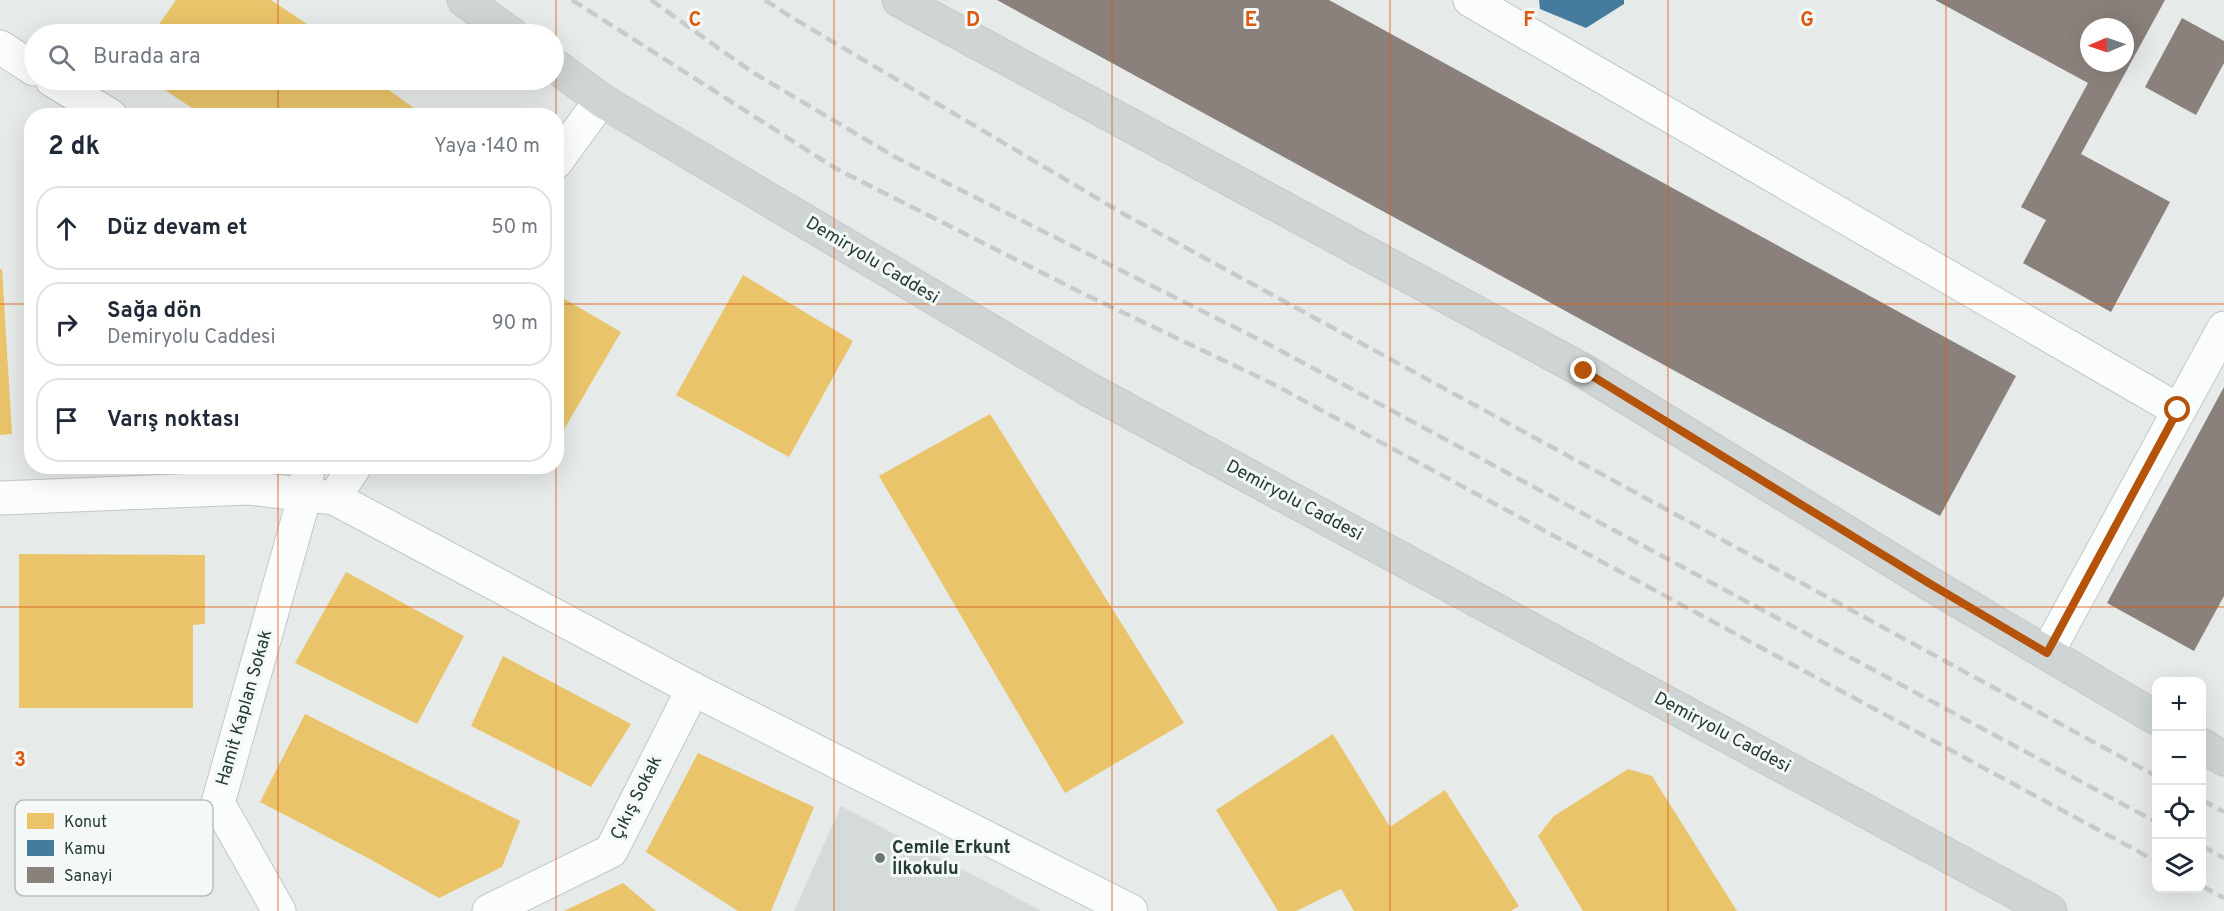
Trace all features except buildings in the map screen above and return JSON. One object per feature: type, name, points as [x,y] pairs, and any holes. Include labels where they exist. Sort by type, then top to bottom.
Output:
[{"type":"main road","points":[[464,0],[497,24]]},
{"type":"main road","points":[[899,0],[1584,371],[1932,585],[2152,715]]},
{"type":"main road","name":"Demiryolu Caddesi","points":[[564,72],[601,100],[1088,389],[2050,911]]},
{"type":"main road","points":[[2206,748],[2224,759]]},
{"type":"street","points":[[1470,0],[2178,410]]},
{"type":"street","points":[[0,47],[24,63]]},
{"type":"street","points":[[68,90],[98,108]]},
{"type":"street","points":[[564,151],[601,100]]},
{"type":"street","points":[[2047,653],[2224,328]]},
{"type":"street","name":"Hamit Kaplan Sokak","points":[[279,911],[218,803],[316,486],[339,474]]},
{"type":"street","points":[[0,498],[316,486],[693,689],[1131,911]]},
{"type":"street","name":"Çıkış Sokak","points":[[489,911],[611,851],[693,689]]},
{"type":"shaded area","name":"Cemile Erkunt İlkokulu","points":[[841,806],[1042,911],[794,911]]},
{"type":"railway","points":[[572,0],[835,168],[1082,293],[1271,383],[2152,859]]},
{"type":"railway","points":[[651,0],[752,72],[897,158],[1270,345],[2152,820]]},
{"type":"railway","points":[[765,0],[1122,213],[2152,774]]},
{"type":"railway","points":[[2206,802],[2224,812]]},
{"type":"railway","points":[[2206,848],[2224,858]]},
{"type":"railway","points":[[2206,888],[2224,898]]},
{"type":"place","name":"Cemile Erkunt İlkokulu","points":[[880,858]]},
{"type":"route","points":[[1584,371],[2047,653],[2178,410]]}]
